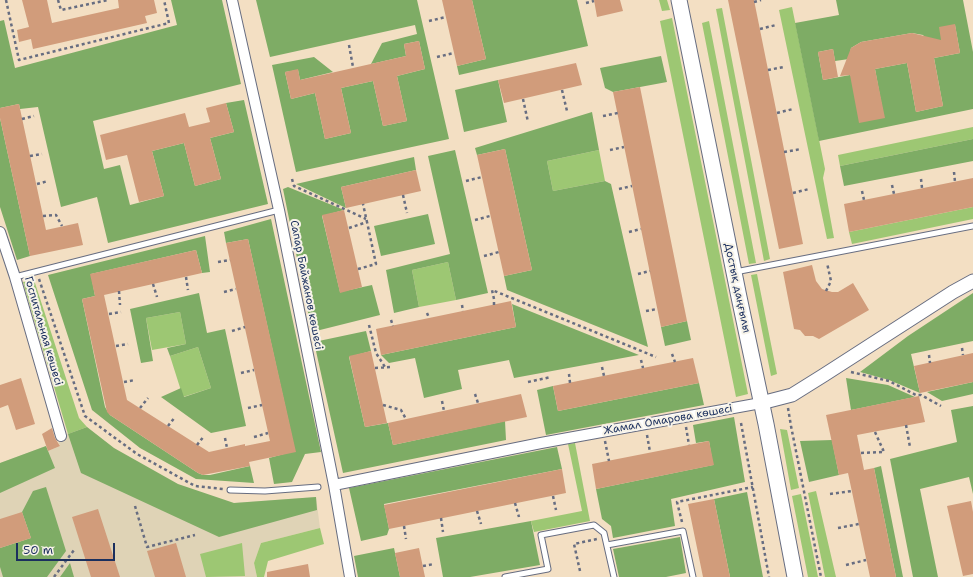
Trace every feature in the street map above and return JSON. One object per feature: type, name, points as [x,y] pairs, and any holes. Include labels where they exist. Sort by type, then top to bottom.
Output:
[{"type":"main road","name":"Достық даңғылы","points":[[679,0],[795,577]]},
{"type":"street","name":"Сапар Байжанов көшесі","points":[[232,0],[279,210],[334,485],[350,577]]},
{"type":"street","name":"Госпитальная көшесі","points":[[0,232],[15,277],[61,436]]},
{"type":"street","name":"Жамал Омарова көшесі","points":[[334,485],[533,444],[761,403],[792,395],[953,292],[973,281]]},
{"type":"lane","points":[[15,277],[279,210]]},
{"type":"lane","points":[[734,273],[973,226]]},
{"type":"lane","points":[[230,490],[265,491],[318,487]]},
{"type":"lane","points":[[505,577],[548,569],[541,535],[594,525],[604,534],[614,577]]},
{"type":"lane","points":[[607,545],[683,531],[693,577]]},
{"type":"path","points":[[6,0],[19,60],[169,23],[164,0]]},
{"type":"path","points":[[58,0],[61,10],[108,0]]},
{"type":"path","points":[[754,2],[761,0]]},
{"type":"path","points":[[586,3],[594,1]]},
{"type":"path","points":[[429,21],[446,17]]},
{"type":"path","points":[[760,29],[776,25]]},
{"type":"path","points":[[348,45],[353,68]]},
{"type":"path","points":[[437,56],[454,53]]},
{"type":"path","points":[[768,70],[784,68]]},
{"type":"path","points":[[562,90],[567,111]]},
{"type":"path","points":[[523,99],[528,122]]},
{"type":"path","points":[[777,113],[793,109]]},
{"type":"path","points":[[603,116],[618,113]]},
{"type":"path","points":[[22,119],[34,116]]},
{"type":"path","points":[[610,150],[624,147]]},
{"type":"path","points":[[784,152],[801,149]]},
{"type":"path","points":[[30,156],[42,154]]},
{"type":"path","points":[[954,172],[955,182]]},
{"type":"path","points":[[466,181],[482,177]]},
{"type":"path","points":[[292,179],[294,186],[366,220]]},
{"type":"path","points":[[921,179],[922,188]]},
{"type":"path","points":[[37,184],[48,181]]},
{"type":"path","points":[[892,185],[894,194]]},
{"type":"path","points":[[619,189],[632,186]]},
{"type":"path","points":[[793,193],[809,189]]},
{"type":"path","points":[[862,191],[864,200]]},
{"type":"path","points":[[404,195],[408,213]]},
{"type":"path","points":[[358,269],[376,264],[363,204]]},
{"type":"path","points":[[43,216],[56,215],[62,226]]},
{"type":"path","points":[[475,220],[490,216]]},
{"type":"path","points":[[348,228],[366,220]]},
{"type":"path","points":[[629,232],[641,229]]},
{"type":"path","points":[[484,256],[499,252]]},
{"type":"path","points":[[826,255],[831,281],[826,291]]},
{"type":"path","points":[[218,262],[230,260]]},
{"type":"path","points":[[37,271],[85,416],[137,454],[195,486],[230,490]]},
{"type":"path","points":[[638,274],[650,271]]},
{"type":"path","points":[[186,277],[188,290]]},
{"type":"path","points":[[153,284],[156,297]]},
{"type":"path","points":[[224,292],[236,289]]},
{"type":"path","points":[[494,305],[492,290],[656,357]]},
{"type":"path","points":[[119,292],[120,305]]},
{"type":"path","points":[[462,306],[463,311]]},
{"type":"path","points":[[646,311],[657,309]]},
{"type":"path","points":[[109,314],[121,312]]},
{"type":"path","points":[[427,313],[429,318]]},
{"type":"path","points":[[391,320],[393,326]]},
{"type":"path","points":[[369,325],[376,353],[385,368]]},
{"type":"path","points":[[232,331],[245,327]]},
{"type":"path","points":[[116,346],[128,344]]},
{"type":"path","points":[[962,348],[963,355]]},
{"type":"path","points":[[672,354],[675,362]]},
{"type":"path","points":[[929,354],[930,363]]},
{"type":"path","points":[[641,360],[643,368]]},
{"type":"path","points":[[375,368],[391,367]]},
{"type":"path","points":[[602,367],[604,376]]},
{"type":"path","points":[[241,373],[254,370]]},
{"type":"path","points":[[844,371],[889,382],[916,395],[921,395],[941,406]]},
{"type":"path","points":[[569,374],[570,383]]},
{"type":"path","points":[[528,382],[551,377]]},
{"type":"path","points":[[124,382],[135,380]]},
{"type":"path","points":[[475,394],[478,403]]},
{"type":"path","points":[[140,408],[148,398]]},
{"type":"path","points":[[442,401],[444,411]]},
{"type":"path","points":[[248,408],[262,405]]},
{"type":"path","points":[[383,405],[401,410],[406,419]]},
{"type":"path","points":[[788,408],[821,577]]},
{"type":"path","points":[[168,426],[175,417]]},
{"type":"path","points":[[684,417],[690,444]]},
{"type":"path","points":[[741,423],[769,577]]},
{"type":"path","points":[[644,424],[650,452]]},
{"type":"path","points":[[906,426],[910,447]]},
{"type":"path","points":[[603,431],[609,460]]},
{"type":"path","points":[[860,453],[884,452],[875,432]]},
{"type":"path","points":[[254,437],[268,433]]},
{"type":"path","points":[[197,444],[204,436]]},
{"type":"path","points":[[225,438],[227,448]]},
{"type":"path","points":[[683,531],[678,502],[753,487]]},
{"type":"path","points":[[830,494],[852,490]]},
{"type":"path","points":[[553,496],[556,510]]},
{"type":"path","points":[[515,503],[519,517]]},
{"type":"path","points":[[135,506],[147,547],[195,535]]},
{"type":"path","points":[[477,511],[481,524]]},
{"type":"path","points":[[441,518],[444,532]]},
{"type":"path","points":[[838,528],[859,524]]},
{"type":"path","points":[[404,526],[406,539]]},
{"type":"path","points":[[580,571],[574,544],[605,537]]},
{"type":"path","points":[[54,577],[74,550]]},
{"type":"path","points":[[846,565],[866,560]]},
{"type":"path","points":[[423,566],[434,564]]},
{"type":"shaded area","points":[[87,427],[157,482],[205,505],[316,497],[320,528],[261,543],[254,563],[257,577],[0,577],[0,463],[46,446],[48,451],[60,446],[57,437]]},
{"type":"green space","points":[[171,0],[222,0],[241,84],[93,121],[104,169],[120,165],[130,205],[164,196],[152,151],[184,143],[195,186],[221,179],[210,138],[234,132],[226,103],[244,100],[268,204],[108,243],[97,197],[61,207],[38,107],[20,109],[19,104],[0,108],[0,21],[4,20],[15,68],[177,25]]},
{"type":"green space","points":[[256,0],[417,0],[449,139],[296,172],[272,65],[314,57],[333,72],[300,80],[298,70],[285,72],[291,99],[315,93],[325,139],[351,133],[341,88],[373,81],[383,126],[407,121],[397,76],[425,69],[419,41],[404,44],[406,56],[371,64],[382,43],[417,34],[415,25],[270,57]]},
{"type":"green space","points":[[472,0],[577,0],[588,46],[459,75],[457,66],[486,59]]},
{"type":"green space","points":[[659,0],[667,0],[670,10],[662,11]]},
{"type":"green space","points":[[836,0],[963,0],[973,52],[973,109],[819,141],[795,23],[839,15]],"holes":[[[955,25],[960,53],[934,58],[943,106],[916,112],[907,63],[875,69],[884,118],[850,75],[823,80],[818,52],[833,49],[835,61],[849,59],[851,48],[861,42],[912,33],[923,35],[926,39],[942,41]]]},
{"type":"green space","points":[[792,7],[825,169],[823,178],[834,238],[827,239],[779,10]]},
{"type":"green space","points":[[722,8],[770,259],[764,261],[716,9]]},
{"type":"green space","points":[[672,18],[748,394],[736,397],[660,21]]},
{"type":"green space","points":[[709,21],[756,263],[749,264],[702,23]]},
{"type":"green space","points":[[661,56],[667,82],[613,92],[605,88],[600,68]]},
{"type":"green space","points":[[498,80],[507,122],[464,132],[455,90]]},
{"type":"green space","points":[[592,112],[599,150],[547,161],[553,191],[605,181],[611,184],[648,347],[507,290],[504,276],[532,270],[505,149],[477,155],[475,148]]},
{"type":"green space","points":[[0,118],[30,256],[17,260],[0,207]]},
{"type":"green space","points":[[973,127],[973,139],[840,166],[838,155]]},
{"type":"green space","points":[[973,139],[973,161],[844,186],[840,166]]},
{"type":"green space","points":[[455,150],[488,293],[456,300],[448,262],[412,270],[419,307],[394,313],[386,270],[450,254],[428,156]]},
{"type":"green space","points":[[599,150],[605,181],[553,191],[547,161]]},
{"type":"green space","points":[[414,157],[416,170],[341,187],[346,208],[296,184]]},
{"type":"green space","points":[[288,187],[344,210],[322,216],[340,292],[372,285],[380,315],[312,332],[283,189]]},
{"type":"green space","points":[[973,207],[973,219],[852,244],[849,232]]},
{"type":"green space","points":[[428,214],[435,244],[381,256],[374,226]]},
{"type":"green space","points":[[271,219],[321,452],[305,454],[292,482],[274,484],[269,458],[295,451],[248,239],[226,243],[224,232]]},
{"type":"green space","points":[[205,236],[210,272],[202,273],[196,250],[91,274],[95,296],[82,299],[105,407],[110,415],[198,473],[210,475],[250,466],[254,483],[196,479],[140,448],[92,410],[48,275]]},
{"type":"green space","points":[[448,262],[456,300],[419,307],[412,270]]},
{"type":"green space","points":[[757,274],[777,374],[771,376],[751,275]]},
{"type":"green space","points":[[34,280],[79,418],[87,427],[68,434],[23,282]]},
{"type":"green space","points":[[199,293],[207,333],[225,329],[246,426],[211,433],[161,397],[181,388],[184,397],[211,388],[198,347],[170,356],[167,348],[186,344],[180,312],[146,318],[153,361],[141,363],[130,309]]},
{"type":"green space","points":[[973,293],[973,341],[911,354],[920,393],[889,380],[860,372],[908,336]]},
{"type":"green space","points":[[512,304],[639,355],[514,378],[509,360],[458,370],[462,389],[424,398],[415,358],[389,363],[381,355],[516,327]]},
{"type":"green space","points":[[180,312],[186,344],[152,350],[146,318]]},
{"type":"green space","points":[[687,321],[691,340],[665,346],[661,327]]},
{"type":"green space","points":[[366,331],[371,351],[349,357],[365,427],[388,423],[393,445],[505,421],[506,440],[343,473],[314,342]]},
{"type":"green space","points":[[198,347],[211,388],[183,397],[170,356]]},
{"type":"green space","points":[[846,378],[888,385],[915,397],[851,410]]},
{"type":"green space","points":[[973,382],[973,394],[942,401],[927,392]]},
{"type":"green space","points":[[699,383],[704,405],[546,435],[537,390],[553,386],[558,411]]},
{"type":"green space","points":[[973,406],[973,494],[969,477],[920,489],[938,577],[913,577],[890,459],[957,442],[951,410]]},
{"type":"green space","points":[[734,417],[745,482],[671,499],[675,526],[613,538],[611,526],[602,519],[596,489],[713,465],[709,441],[696,443],[693,425]]},
{"type":"green space","points":[[87,427],[114,448],[178,484],[234,503],[316,497],[317,510],[219,537],[81,473],[68,434]]},
{"type":"green space","points":[[780,429],[787,430],[799,488],[791,490]]},
{"type":"green space","points":[[832,440],[839,475],[809,482],[800,441]]},
{"type":"green space","points":[[575,443],[590,521],[534,532],[531,521],[582,511],[568,444]]},
{"type":"green space","points":[[46,446],[55,468],[0,493],[0,463]]},
{"type":"green space","points":[[557,447],[562,469],[384,504],[389,529],[387,535],[361,541],[349,488]]},
{"type":"green space","points":[[881,466],[903,577],[896,577],[874,468]]},
{"type":"green space","points":[[46,487],[66,551],[47,577],[3,577],[0,567],[0,548],[31,538],[22,512],[33,491]]},
{"type":"green space","points":[[816,491],[836,577],[825,577],[808,493]]},
{"type":"green space","points":[[747,492],[763,577],[730,577],[714,499]]},
{"type":"green space","points":[[801,494],[818,577],[808,577],[792,496]]},
{"type":"green space","points":[[531,521],[540,565],[470,577],[443,577],[436,538]]},
{"type":"green space","points":[[320,528],[324,544],[268,561],[264,577],[257,577],[254,563],[261,543]]},
{"type":"green space","points":[[680,537],[686,573],[666,577],[619,577],[613,549]]},
{"type":"green space","points":[[242,543],[245,576],[206,577],[200,554]]},
{"type":"green space","points":[[394,548],[400,577],[358,577],[354,556]]},
{"type":"green space","points":[[70,563],[74,577],[60,577]]},
{"type":"building","points":[[22,0],[47,0],[52,23],[119,8],[118,0],[154,0],[157,13],[145,16],[147,23],[33,49],[31,39],[19,42],[17,30],[29,27]]},
{"type":"building","points":[[442,0],[472,0],[486,59],[457,66]]},
{"type":"building","points":[[594,0],[620,0],[623,11],[597,17]]},
{"type":"building","points":[[728,0],[754,0],[803,244],[779,249]]},
{"type":"building","points":[[955,24],[960,53],[934,58],[943,106],[916,112],[907,63],[875,69],[885,118],[859,123],[850,75],[840,76],[851,48],[861,42],[912,33],[941,40],[939,27]]},
{"type":"building","points":[[419,41],[425,69],[397,76],[407,121],[383,126],[373,81],[341,88],[351,133],[325,139],[315,93],[291,99],[285,72],[298,69],[300,80],[406,56],[404,44]]},
{"type":"building","points":[[833,49],[838,77],[823,80],[818,52]]},
{"type":"building","points":[[576,63],[582,85],[504,103],[498,80]]},
{"type":"building","points":[[640,87],[687,321],[661,327],[613,92]]},
{"type":"building","points":[[226,103],[234,132],[210,138],[221,179],[195,186],[184,143],[152,151],[164,196],[139,202],[127,155],[106,160],[100,135],[185,113],[189,127],[210,122],[206,108]]},
{"type":"building","points":[[19,104],[46,230],[78,223],[83,245],[30,256],[0,118],[0,108]]},
{"type":"building","points":[[505,149],[532,270],[504,276],[477,155]]},
{"type":"building","points":[[416,170],[421,191],[346,208],[341,187]]},
{"type":"building","points":[[973,178],[973,207],[849,232],[844,204]]},
{"type":"building","points":[[344,210],[362,287],[340,293],[322,215]]},
{"type":"building","points":[[248,239],[296,452],[249,462],[250,466],[203,475],[107,412],[82,299],[95,296],[90,274],[196,250],[202,273],[104,295],[127,400],[209,452],[245,444],[245,446],[270,441],[226,243]]},
{"type":"building","points":[[812,265],[816,281],[822,289],[838,292],[853,283],[869,310],[819,339],[813,336],[805,336],[800,330],[794,329],[783,272]]},
{"type":"building","points":[[511,301],[516,327],[381,355],[376,329]]},
{"type":"building","points":[[371,351],[387,423],[365,427],[349,356]]},
{"type":"building","points":[[973,353],[973,382],[920,393],[914,366]]},
{"type":"building","points":[[693,358],[699,383],[558,411],[553,386]]},
{"type":"building","points":[[21,378],[35,424],[16,430],[8,405],[0,408],[0,385]]},
{"type":"building","points":[[521,394],[527,417],[393,445],[388,423]]},
{"type":"building","points":[[919,396],[925,422],[857,435],[864,470],[874,468],[896,577],[870,577],[848,473],[839,475],[826,415]]},
{"type":"building","points":[[52,428],[55,438],[60,446],[48,451],[42,434]]},
{"type":"building","points":[[709,441],[714,465],[596,489],[592,464]]},
{"type":"building","points":[[562,469],[566,493],[389,529],[384,505]]},
{"type":"building","points":[[714,499],[730,577],[703,577],[688,504]]},
{"type":"building","points":[[971,501],[973,512],[973,574],[963,576],[947,506]]},
{"type":"building","points":[[98,509],[120,577],[91,577],[72,517]]},
{"type":"building","points":[[22,512],[31,538],[0,548],[0,519]]},
{"type":"building","points":[[176,543],[186,577],[155,577],[147,551]]},
{"type":"building","points":[[419,548],[425,577],[400,577],[395,553]]},
{"type":"building","points":[[308,564],[310,577],[267,577],[267,572]]}]
